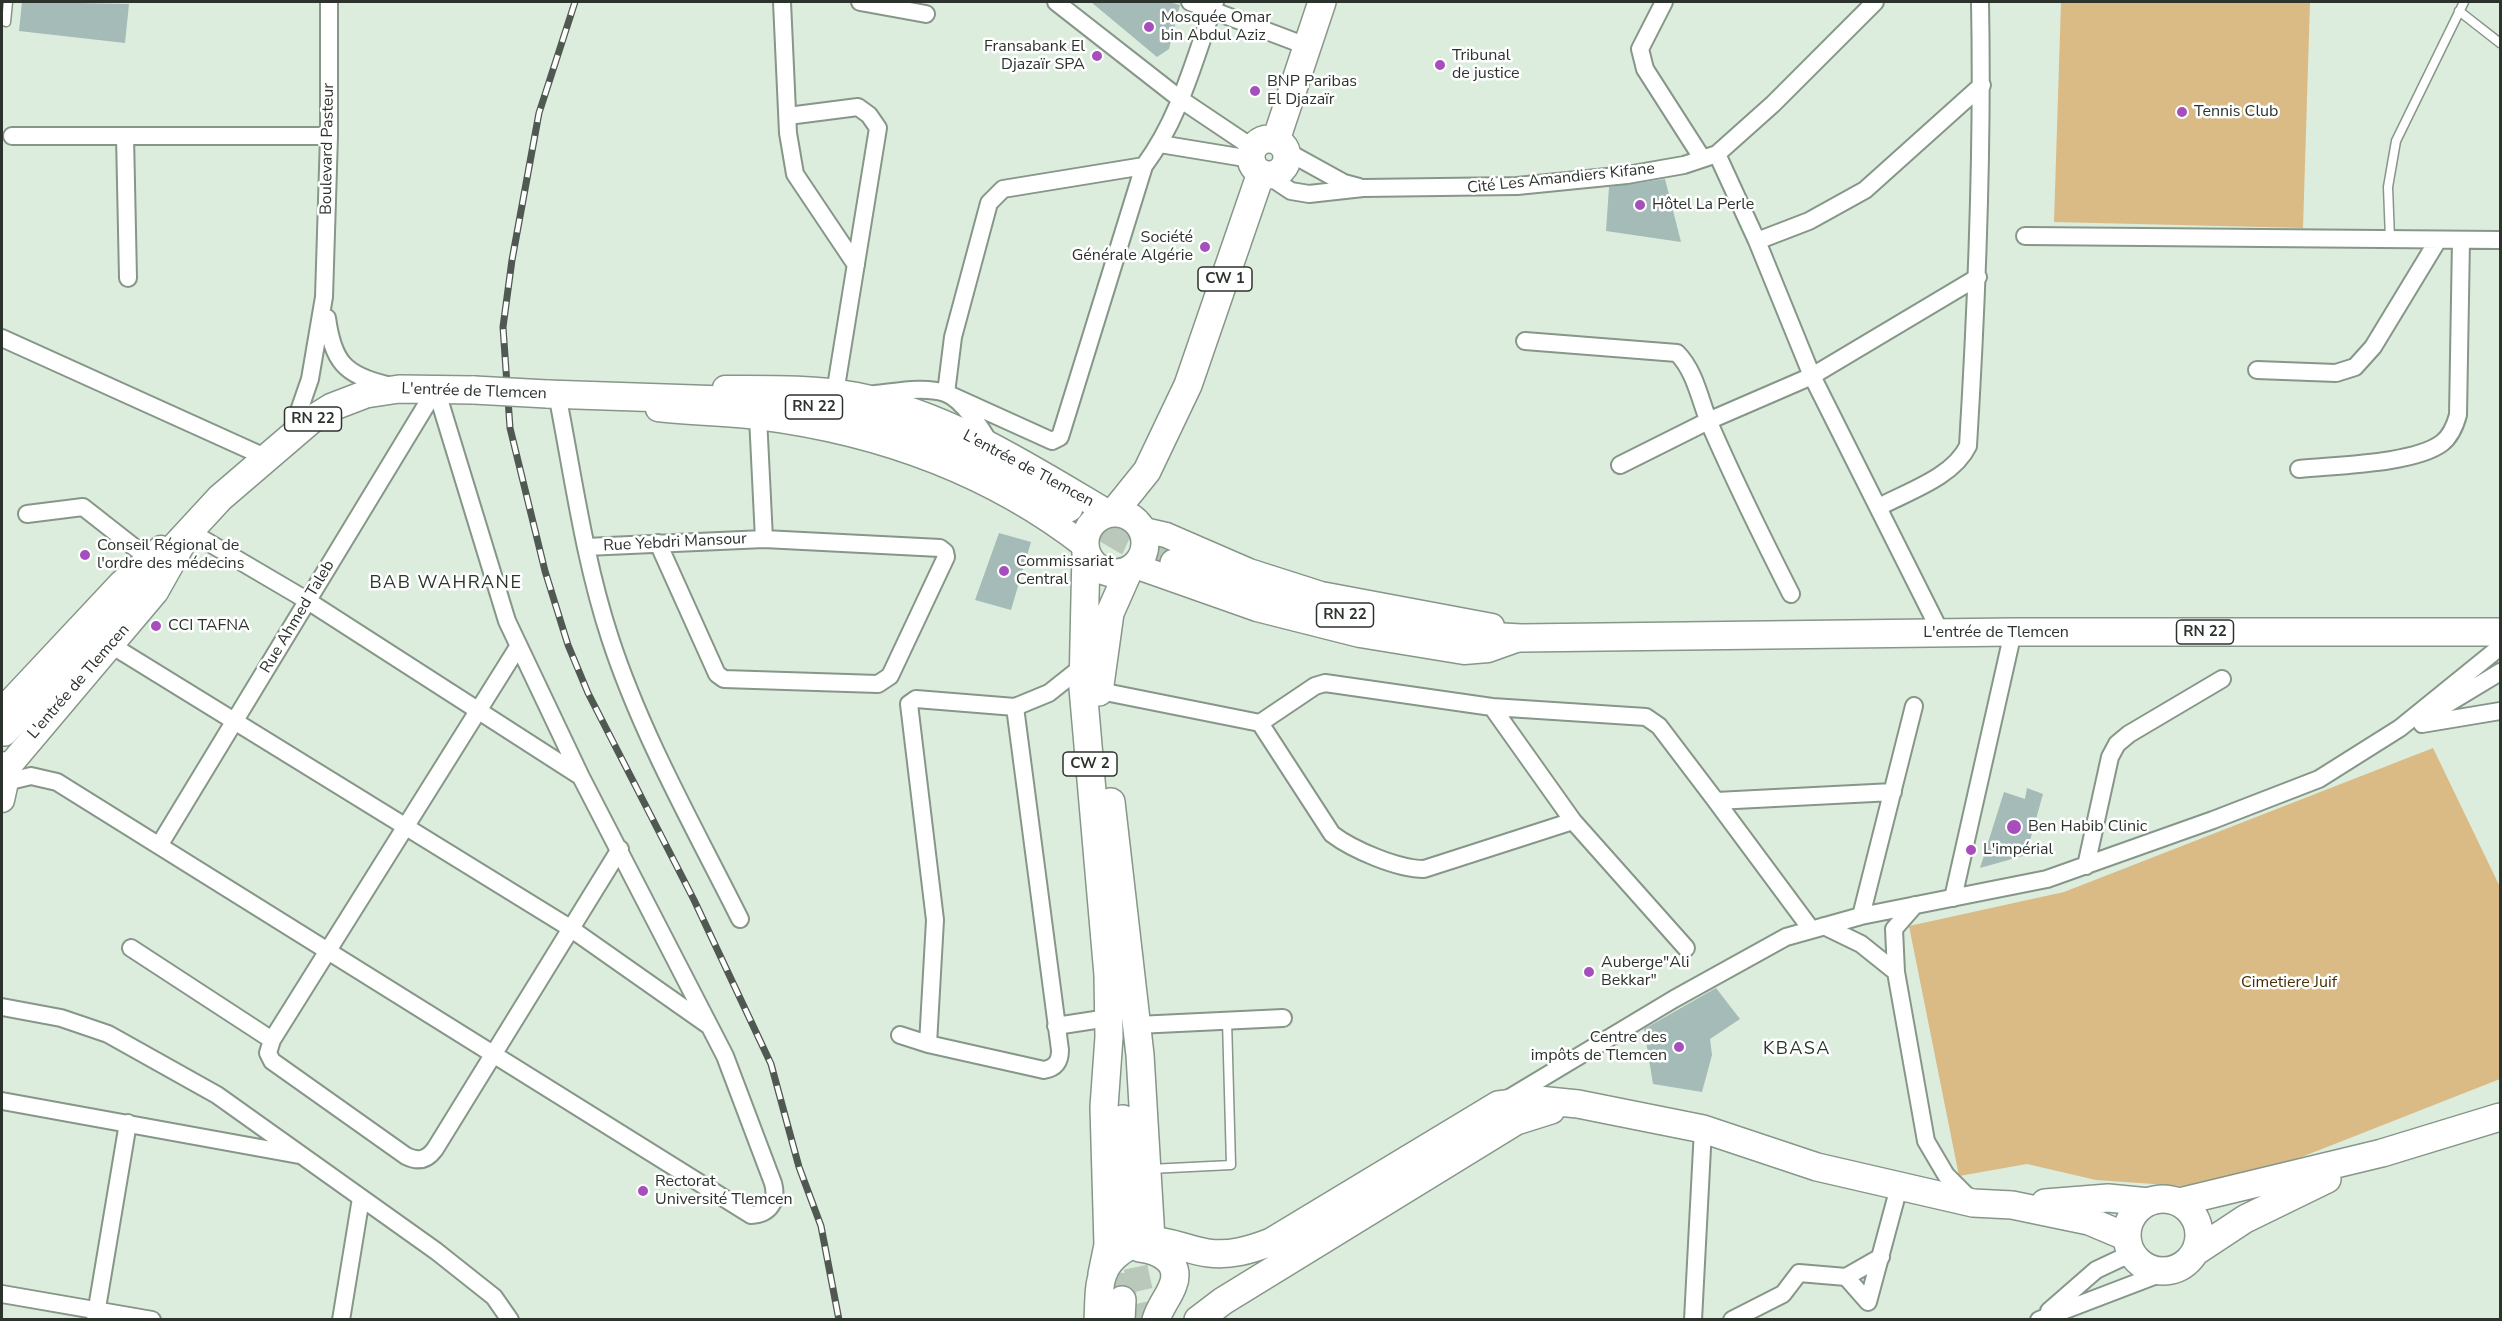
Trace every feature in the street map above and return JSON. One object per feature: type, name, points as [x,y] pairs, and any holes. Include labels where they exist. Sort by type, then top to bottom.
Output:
[{"type":"main road","name":"CW 1","points":[[1112,512],[1147,471],[1188,385],[1266,158],[1309,46],[1322,2]]},
{"type":"main road","points":[[1142,528],[1133,518],[1112,512],[1093,521],[1085,537],[1086,549],[1092,562],[1109,573],[1132,568],[1144,553],[1142,528],[1181,421],[1188,385]]},
{"type":"main road","name":"L'entrée de Tlemcen","points":[[594,396],[651,386],[775,388],[846,394],[921,415],[990,444],[1112,512]]},
{"type":"main road","name":"L'entrée de Tlemcen","points":[[3,721],[189,531],[265,457],[332,407],[349,399],[399,388],[753,401],[841,410],[866,415],[954,447],[1069,508]]},
{"type":"main road","name":"L'entrée de Tlemcen","points":[[594,396],[655,409],[758,417],[886,443],[929,458],[1016,500],[1086,549]]},
{"type":"main road","name":"L'entrée de Tlemcen","points":[[1142,528],[1166,534],[1249,571],[1312,591],[1361,603],[1495,626],[1521,638]]},
{"type":"main road","name":"L'entrée de Tlemcen","points":[[3,721],[121,583],[148,558],[189,531]]},
{"type":"main road","name":"L'entrée de Tlemcen","points":[[3,779],[168,574],[189,531]]},
{"type":"main road","name":"CW 2","points":[[1086,549],[1090,689],[1119,973],[1122,1026]]},
{"type":"main road","name":"L'entrée de Tlemcen","points":[[1174,563],[1286,600],[1378,622],[1442,633],[1521,638],[2013,632],[2500,632]]},
{"type":"main road","name":"L'entrée de Tlemcen","points":[[1132,568],[1257,609],[1360,635],[1464,652],[1488,650],[1521,638]]},
{"type":"main road","name":"CW 2","points":[[1090,689],[1110,613],[1132,568]]},
{"type":"main road","points":[[1122,1026],[1136,1239]]},
{"type":"main road","points":[[1102,1275],[1113,1259],[1136,1239],[1147,1170],[1122,1026]]},
{"type":"main road","points":[[1098,1320],[1102,1275],[1108,1245],[1104,1107],[1122,1026]]},
{"type":"main road","points":[[1136,1239],[1209,1253],[1230,1254],[1251,1250],[1271,1242],[1498,1105],[1538,1100],[1578,1104],[1703,1129],[1817,1167],[1973,1203],[2012,1205],[2108,1198],[2149,1202],[2159,1199],[2179,1202],[2201,1195],[2255,1186],[2382,1153],[2500,1117]]},
{"type":"main road","points":[[1198,1320],[1223,1301],[1516,1121],[1539,1112],[1578,1104]]},
{"type":"main road","points":[[2012,1205],[2089,1221],[2129,1245],[2148,1268],[2170,1270],[2188,1261],[2195,1252],[2245,1219],[2382,1153]]},
{"type":"main road","points":[[2129,1245],[2132,1216],[2149,1202]]},
{"type":"main road","points":[[2179,1202],[2195,1219],[2199,1230],[2195,1252]]},
{"type":"main road","points":[[1136,1239],[1161,1253],[1172,1264],[1175,1279],[1156,1320]]},
{"type":"street","name":"Boulevard Pasteur","points":[[324,297],[329,136],[329,2]]},
{"type":"street","points":[[782,2],[788,133],[795,174],[856,265]]},
{"type":"street","points":[[860,2],[926,14]]},
{"type":"street","points":[[1056,2],[1180,99],[1266,158],[1291,191],[1309,194],[1363,188]]},
{"type":"street","points":[[1190,2],[1213,5],[1309,46]]},
{"type":"street","points":[[1664,2],[1640,49],[1645,69],[1709,156],[1757,241],[1812,376],[1941,633]]},
{"type":"street","name":"Cité Les Amandiers Kifane","points":[[1363,188],[1517,186],[1628,175],[1684,165],[1709,156],[1773,104],[1875,2]]},
{"type":"street","points":[[1879,507],[1953,467],[1968,446],[1978,277],[1982,86],[1980,2]]},
{"type":"street","points":[[788,116],[858,107],[869,115],[878,128],[856,265],[846,394],[911,391],[946,393],[1052,441],[1057,441],[1144,166],[1160,144],[1180,99],[1213,5]]},
{"type":"street","points":[[1757,241],[1809,221],[1865,190],[1982,86]]},
{"type":"street","points":[[12,136],[329,136]]},
{"type":"street","points":[[125,136],[128,278]]},
{"type":"street","points":[[1160,144],[1266,158],[1363,188]]},
{"type":"street","points":[[946,393],[953,337],[988,203],[1003,189],[1144,166]]},
{"type":"street","points":[[2025,237],[2500,240]]},
{"type":"street","points":[[2257,370],[2336,373],[2355,367],[2373,347],[2438,240]]},
{"type":"street","points":[[2299,469],[2419,456],[2442,443],[2453,431],[2458,415],[2461,240]]},
{"type":"street","points":[[1620,465],[1708,420],[1812,376],[1978,277]]},
{"type":"street","points":[[324,297],[330,337],[338,359],[356,376],[399,388]]},
{"type":"street","points":[[289,438],[310,379],[324,297]]},
{"type":"street","points":[[2,338],[265,457]]},
{"type":"street","points":[[1525,341],[1677,352],[1687,363],[1708,420],[1744,501],[1791,594]]},
{"type":"street","points":[[3,779],[32,776],[49,778],[160,844],[751,1215],[768,1209],[774,1202],[776,1193],[725,1056],[581,777],[518,646],[499,600],[436,389]]},
{"type":"street","name":"Rue Ahmed Taleb","points":[[160,844],[436,389]]},
{"type":"street","points":[[946,393],[974,417],[990,444]]},
{"type":"street","name":"Rue Yebdri Mansour","points":[[552,394],[586,547],[764,539],[758,417]]},
{"type":"street","points":[[27,514],[83,507],[148,558]]},
{"type":"street","points":[[189,531],[308,601],[581,777]]},
{"type":"street","points":[[658,543],[717,674],[724,679],[878,684],[885,682],[890,676],[942,567],[946,557],[945,552],[940,549],[764,539]]},
{"type":"street","points":[[586,547],[610,639],[653,745],[740,919]]},
{"type":"street","points":[[1953,898],[2013,632]]},
{"type":"street","points":[[111,645],[570,928],[711,1028]]},
{"type":"street","points":[[518,646],[272,1040],[268,1053],[275,1065],[406,1156],[419,1160],[435,1149],[620,849]]},
{"type":"street","points":[[2400,728],[2500,647]]},
{"type":"street","points":[[1498,1105],[1674,999],[1786,936],[1861,916],[2047,879],[2086,866],[2319,779],[2400,728],[2460,698],[2500,672]]},
{"type":"street","points":[[2086,866],[2110,757],[2117,744],[2129,734],[2222,679]]},
{"type":"street","points":[[928,1044],[934,920],[908,707],[916,699],[1015,707],[1049,693],[1090,689],[1260,723],[1315,686],[1325,683],[1492,707],[1646,717],[1659,726],[1818,928],[1861,944],[1896,972]]},
{"type":"street","points":[[2460,698],[2470,716]]},
{"type":"street","points":[[1861,916],[1914,706]]},
{"type":"street","points":[[900,1035],[928,1044],[1044,1070],[1055,1066],[1060,1056],[1015,707]]},
{"type":"street","points":[[1492,707],[1573,821],[1686,948]]},
{"type":"street","points":[[2400,728],[2500,711]]},
{"type":"street","points":[[1260,723],[1332,834],[1346,845],[1412,869],[1424,869],[1573,821]]},
{"type":"street","points":[[1716,801],[1893,792]]},
{"type":"street","points":[[1915,905],[1894,929],[1896,972],[1926,1141],[1946,1175],[1973,1203]]},
{"type":"street","points":[[131,948],[272,1040]]},
{"type":"street","points":[[2,1007],[62,1018],[108,1034],[217,1095],[304,1156],[494,1297],[510,1320]]},
{"type":"street","points":[[1056,1026],[1122,1026],[1283,1018]]},
{"type":"street","points":[[2,1101],[304,1156]]},
{"type":"street","points":[[96,1315],[128,1124]]},
{"type":"street","points":[[1693,1320],[1703,1129]]},
{"type":"street","points":[[1846,1277],[1868,1302],[1899,1187]]},
{"type":"street","points":[[341,1320],[361,1198]]},
{"type":"street","points":[[2039,1319],[2129,1245]]},
{"type":"street","points":[[1732,1320],[1783,1294],[1799,1273],[1846,1277],[1881,1257]]},
{"type":"street","points":[[2039,1319],[2170,1270]]},
{"type":"street","points":[[2,1294],[96,1315],[152,1320]]},
{"type":"lane","points":[[6,22],[8,2]]},
{"type":"lane","points":[[2390,239],[2388,187],[2396,141],[2464,2]]},
{"type":"lane","points":[[2460,11],[2500,43]]},
{"type":"lane","points":[[1147,1170],[1231,1164],[1227,1020]]},
{"type":"green space","name":"Tennis Club","points":[[2061,2],[2310,2],[2303,228],[2054,222]]},
{"type":"green space","name":"Cimetiere Juif","points":[[2433,748],[2500,887],[2500,1079],[2294,1160],[2211,1188],[2096,1180],[2027,1164],[1959,1176],[1909,926],[2064,892]]},
{"type":"building","points":[[22,2],[129,4],[125,43],[19,31]]},
{"type":"building","name":"Mosquée Omar bin Abdul Aziz","points":[[1091,2],[1169,2],[1180,5],[1169,49],[1157,57]]},
{"type":"building","name":"Hôtel La Perle","points":[[1665,179],[1681,242],[1606,231],[1609,187]]},
{"type":"building","name":"Commissariat Central","points":[[999,533],[1031,542],[1011,610],[975,600]]},
{"type":"building","name":"Ben Habib Clinic","points":[[2027,788],[2043,794],[2026,855],[1980,868],[2004,792],[2025,799]]},
{"type":"building","name":"Centre des impôts de Tlemcen","points":[[1716,988],[1740,1019],[1710,1039],[1712,1055],[1702,1092],[1653,1084],[1644,1029]]},
{"type":"tunnel","points":[[1069,508],[1126,541],[1174,563]]},
{"type":"tunnel","points":[[1128,1232],[1147,1320]]},
{"type":"tunnel","points":[[1122,1300],[1128,1232]]},
{"type":"railway","points":[[575,2],[539,113],[512,260],[503,327],[510,428],[545,571],[568,645],[588,693],[694,900],[771,1064],[799,1167],[821,1226],[839,1320]]},
{"type":"place","name":"Mosquée Omar bin Abdul Aziz","points":[[1149,27]]},
{"type":"place","name":"Fransabank El Djazaïr SPA","points":[[1097,56]]},
{"type":"place","name":"Tribunal de justice","points":[[1440,65]]},
{"type":"place","name":"BNP Paribas El Djazaïr","points":[[1255,91]]},
{"type":"place","name":"Tennis Club","points":[[2182,112]]},
{"type":"place","name":"Hôtel La Perle","points":[[1640,205]]},
{"type":"place","name":"Société Générale Algérie","points":[[1205,247]]},
{"type":"place","name":"Conseil Régional de l'ordre des médecins","points":[[85,555]]},
{"type":"place","name":"Commissariat Central","points":[[1004,571]]},
{"type":"place","name":"CCI TAFNA","points":[[156,626]]},
{"type":"place","name":"Ben Habib Clinic","points":[[2014,827]]},
{"type":"place","name":"L'impérial","points":[[1971,850]]},
{"type":"place","name":"Auberge\"Ali Bekkar\"","points":[[1589,972]]},
{"type":"place","name":"Centre des impôts de Tlemcen","points":[[1679,1047]]},
{"type":"place","name":"Rectorat Université Tlemcen","points":[[643,1191]]},
{"type":"district","name":"BAB WAHRANE","points":[[446,584]]},
{"type":"district","name":"KBASA","points":[[1797,1050]]}]
